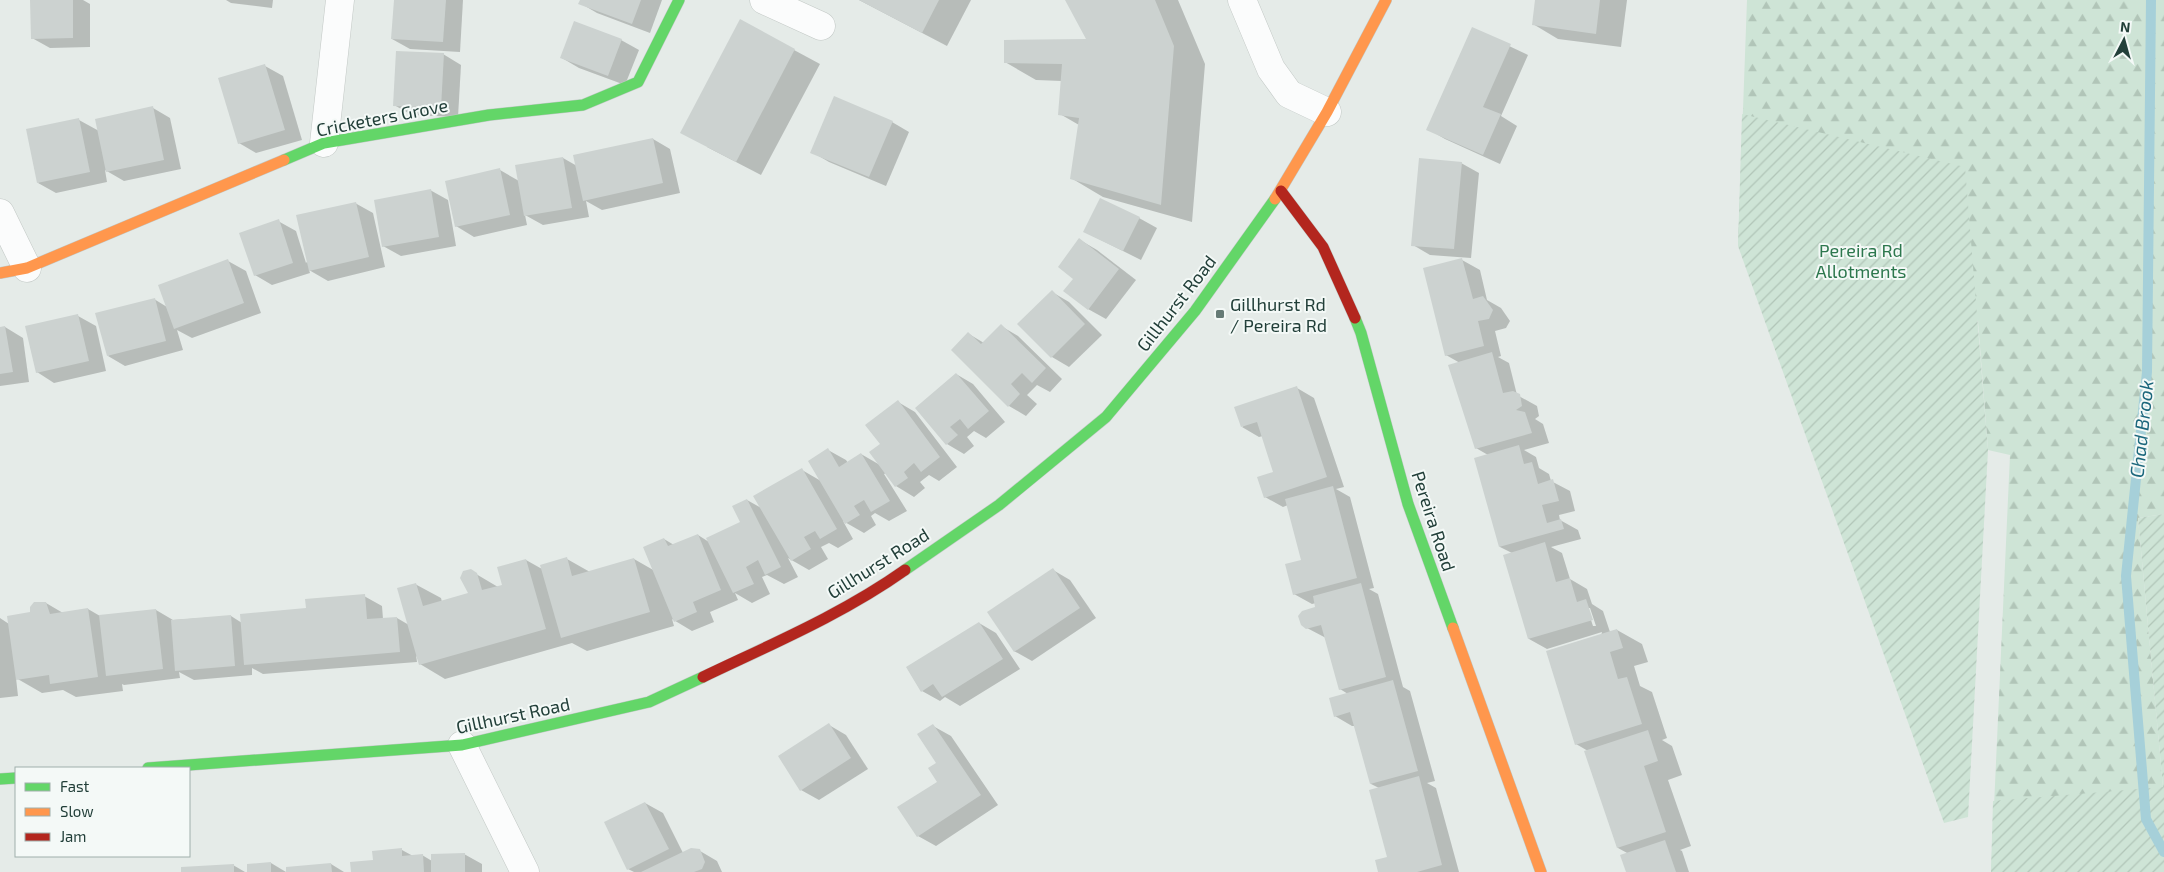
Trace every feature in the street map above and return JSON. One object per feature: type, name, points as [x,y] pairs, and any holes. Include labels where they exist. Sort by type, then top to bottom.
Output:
[{"type":"street","points":[[324,144],[340,0]]},
{"type":"street","name":"Cricketers Grove","points":[[0,273],[27,268],[324,144],[489,115],[583,105],[638,82],[679,0]]},
{"type":"street","points":[[764,0],[821,26]]},
{"type":"street","points":[[1242,0],[1271,70],[1290,94],[1327,112]]},
{"type":"street","name":"Gillhurst Road","points":[[162,767],[462,746],[649,702],[803,630],[884,585],[998,505],[1106,417],[1195,311],[1281,191],[1327,112],[1386,0]]},
{"type":"street","name":"Pereira Road","points":[[1281,191],[1324,247],[1361,333],[1408,504],[1541,872]]},
{"type":"street","points":[[0,213],[27,268]]},
{"type":"street","points":[[462,746],[525,872]]},
{"type":"street","points":[[0,779],[15,778]]},
{"type":"green space","points":[[1747,0],[2164,0],[2164,514],[2138,518],[2163,787],[2164,872],[1991,872],[2010,455],[1988,450],[1978,321],[1738,246]]},
{"type":"green space","name":"Pereira Rd Allotments","points":[[1742,114],[1965,167],[1988,450],[1968,817],[1944,823],[1738,246]]},
{"type":"green space","points":[[2164,514],[2164,872],[1991,872],[1993,801],[2163,787],[2138,518]]},
{"type":"building","points":[[30,0],[73,0],[73,38],[31,39]]},
{"type":"building","points":[[394,0],[446,0],[443,42],[391,39]]},
{"type":"building","points":[[580,0],[641,0],[632,24],[578,4]]},
{"type":"building","points":[[859,0],[939,0],[922,33]]},
{"type":"building","points":[[1065,0],[1155,0],[1174,46],[1161,205],[1070,179],[1079,118],[1058,115],[1062,64],[1004,63],[1004,40],[1086,39]]},
{"type":"building","points":[[1535,0],[1600,0],[1596,34],[1532,25]]},
{"type":"building","points":[[740,19],[795,49],[736,162],[680,133]]},
{"type":"building","points":[[574,21],[622,39],[608,76],[560,58]]},
{"type":"building","points":[[1472,27],[1511,44],[1483,107],[1501,114],[1483,155],[1426,130]]},
{"type":"building","points":[[396,51],[444,53],[441,108],[393,106]]},
{"type":"building","points":[[265,64],[285,130],[238,144],[218,78]]},
{"type":"building","points":[[834,96],[893,121],[869,177],[810,153]]},
{"type":"building","points":[[153,106],[164,160],[106,172],[95,119]]},
{"type":"building","points":[[79,118],[90,172],[37,183],[26,129]]},
{"type":"building","points":[[653,138],[663,183],[583,201],[573,155]]},
{"type":"building","points":[[563,157],[572,208],[524,216],[515,165]]},
{"type":"building","points":[[1419,158],[1462,162],[1454,249],[1411,246]]},
{"type":"building","points":[[500,168],[510,215],[455,227],[445,181]]},
{"type":"building","points":[[431,189],[439,237],[382,247],[374,200]]},
{"type":"building","points":[[1100,198],[1140,217],[1123,251],[1083,232]]},
{"type":"building","points":[[356,202],[369,257],[309,271],[296,215]]},
{"type":"building","points":[[279,219],[293,263],[254,276],[239,233]]},
{"type":"building","points":[[1079,238],[1119,269],[1088,310],[1063,291],[1073,279],[1058,267]]},
{"type":"building","points":[[1462,258],[1473,299],[1483,296],[1493,310],[1489,319],[1478,321],[1484,346],[1445,356],[1423,268]]},
{"type":"building","points":[[228,259],[244,303],[174,329],[158,285]]},
{"type":"building","points":[[1052,290],[1085,324],[1051,358],[1017,324]]},
{"type":"building","points":[[155,298],[166,341],[107,356],[95,313]]},
{"type":"building","points":[[78,314],[89,361],[36,373],[25,326]]},
{"type":"building","points":[[1001,324],[1046,368],[1032,383],[1022,373],[1011,384],[1020,394],[1008,407],[951,350],[968,332],[981,344]]},
{"type":"building","points":[[5,326],[13,372],[0,374],[0,327]]},
{"type":"building","points":[[1492,352],[1503,393],[1513,391],[1520,394],[1522,406],[1516,410],[1525,412],[1532,433],[1475,449],[1448,365]]},
{"type":"building","points":[[956,373],[989,411],[968,429],[960,419],[950,427],[958,435],[946,445],[915,408]]},
{"type":"building","points":[[1297,386],[1327,477],[1264,498],[1257,477],[1273,472],[1257,422],[1241,427],[1234,407]]},
{"type":"building","points":[[898,400],[940,457],[921,472],[914,463],[904,472],[908,478],[895,487],[869,452],[880,444],[865,425]]},
{"type":"building","points":[[1519,445],[1524,464],[1532,462],[1538,484],[1553,479],[1559,501],[1542,505],[1547,523],[1561,519],[1564,529],[1499,547],[1474,458]]},
{"type":"building","points":[[828,448],[839,467],[861,453],[890,501],[871,512],[864,500],[854,506],[860,515],[845,524],[808,461]]},
{"type":"building","points":[[802,468],[837,529],[820,539],[815,531],[804,537],[811,549],[791,561],[753,496]]},
{"type":"building","points":[[1333,486],[1357,578],[1293,595],[1285,564],[1301,560],[1285,499]]},
{"type":"building","points":[[747,499],[781,567],[765,575],[758,560],[746,567],[754,584],[733,593],[706,538],[740,522],[732,506]]},
{"type":"building","points":[[698,534],[721,590],[693,602],[697,612],[674,622],[643,547],[664,538],[668,546]]},
{"type":"building","points":[[1545,542],[1556,582],[1570,578],[1577,602],[1586,599],[1593,620],[1528,639],[1503,555]]},
{"type":"building","points":[[567,557],[572,576],[634,558],[650,612],[561,638],[540,565]]},
{"type":"building","points":[[526,559],[546,629],[419,665],[397,588],[416,583],[423,606],[468,593],[460,578],[463,571],[471,569],[477,573],[482,590],[502,585],[497,567]]},
{"type":"building","points":[[1053,568],[1080,608],[1014,652],[987,612]]},
{"type":"building","points":[[1361,583],[1386,677],[1339,690],[1321,625],[1306,629],[1301,625],[1298,616],[1302,611],[1315,607],[1313,596]]},
{"type":"building","points":[[365,594],[367,619],[397,617],[400,652],[244,665],[240,614],[306,608],[305,599]]},
{"type":"building","points":[[34,602],[46,602],[50,614],[88,608],[98,677],[50,684],[49,675],[16,680],[7,616],[30,612],[30,607]]},
{"type":"building","points":[[156,609],[163,669],[106,676],[99,615]]},
{"type":"building","points":[[231,615],[235,666],[175,671],[171,620]]},
{"type":"building","points":[[979,622],[1003,659],[942,697],[933,684],[921,692],[906,667]]},
{"type":"building","points":[[1617,629],[1623,648],[1610,652],[1618,679],[1627,677],[1642,724],[1575,745],[1546,651]]},
{"type":"building","points":[[1393,680],[1418,771],[1370,784],[1350,712],[1334,717],[1329,698]]},
{"type":"building","points":[[829,723],[851,758],[800,791],[778,756]]},
{"type":"building","points":[[933,724],[981,795],[917,837],[897,807],[937,782],[928,768],[936,763],[917,734]]},
{"type":"building","points":[[1648,730],[1658,761],[1644,766],[1666,832],[1617,848],[1584,751]]},
{"type":"building","points":[[1419,776],[1442,865],[1417,872],[1378,872],[1375,860],[1387,857],[1369,790]]},
{"type":"building","points":[[645,802],[669,849],[627,870],[604,822]]},
{"type":"building","points":[[1665,840],[1676,872],[1626,872],[1620,855]]},
{"type":"building","points":[[402,848],[402,856],[423,854],[424,872],[351,872],[350,862],[373,860],[372,851]]},
{"type":"building","points":[[691,848],[700,849],[705,862],[702,869],[694,872],[641,872]]},
{"type":"building","points":[[465,853],[465,872],[431,872],[431,854]]},
{"type":"building","points":[[271,862],[271,872],[247,872],[247,864]]},
{"type":"building","points":[[331,863],[332,872],[286,872],[286,867]]},
{"type":"building","points":[[234,864],[234,872],[181,872],[181,867]]},
{"type":"waterway","name":"Chad Brook","points":[[2151,0],[2147,372],[2126,576],[2146,819],[2164,852]]},
{"type":"traffic: fast","points":[[284,160],[324,143],[489,115],[583,105],[638,82],[679,0]]},
{"type":"traffic: fast","points":[[905,570],[999,505],[1106,417],[1195,311],[1275,199]]},
{"type":"traffic: fast","points":[[1355,318],[1361,333],[1408,504],[1453,628]]},
{"type":"traffic: fast","points":[[162,767],[462,745],[649,702],[703,677]]},
{"type":"traffic: fast","points":[[0,779],[15,778]]},
{"type":"traffic: slow","points":[[1275,199],[1327,112],[1386,0]]},
{"type":"traffic: slow","points":[[0,273],[27,268],[284,160]]},
{"type":"traffic: slow","points":[[1453,628],[1541,872]]},
{"type":"traffic: jam","points":[[1281,191],[1323,247],[1355,318]]},
{"type":"traffic: jam","points":[[703,677],[857,601],[905,570]]},
{"type":"place","name":"Gillhurst Rd / Pereira Rd","points":[[1220,314]]}]
